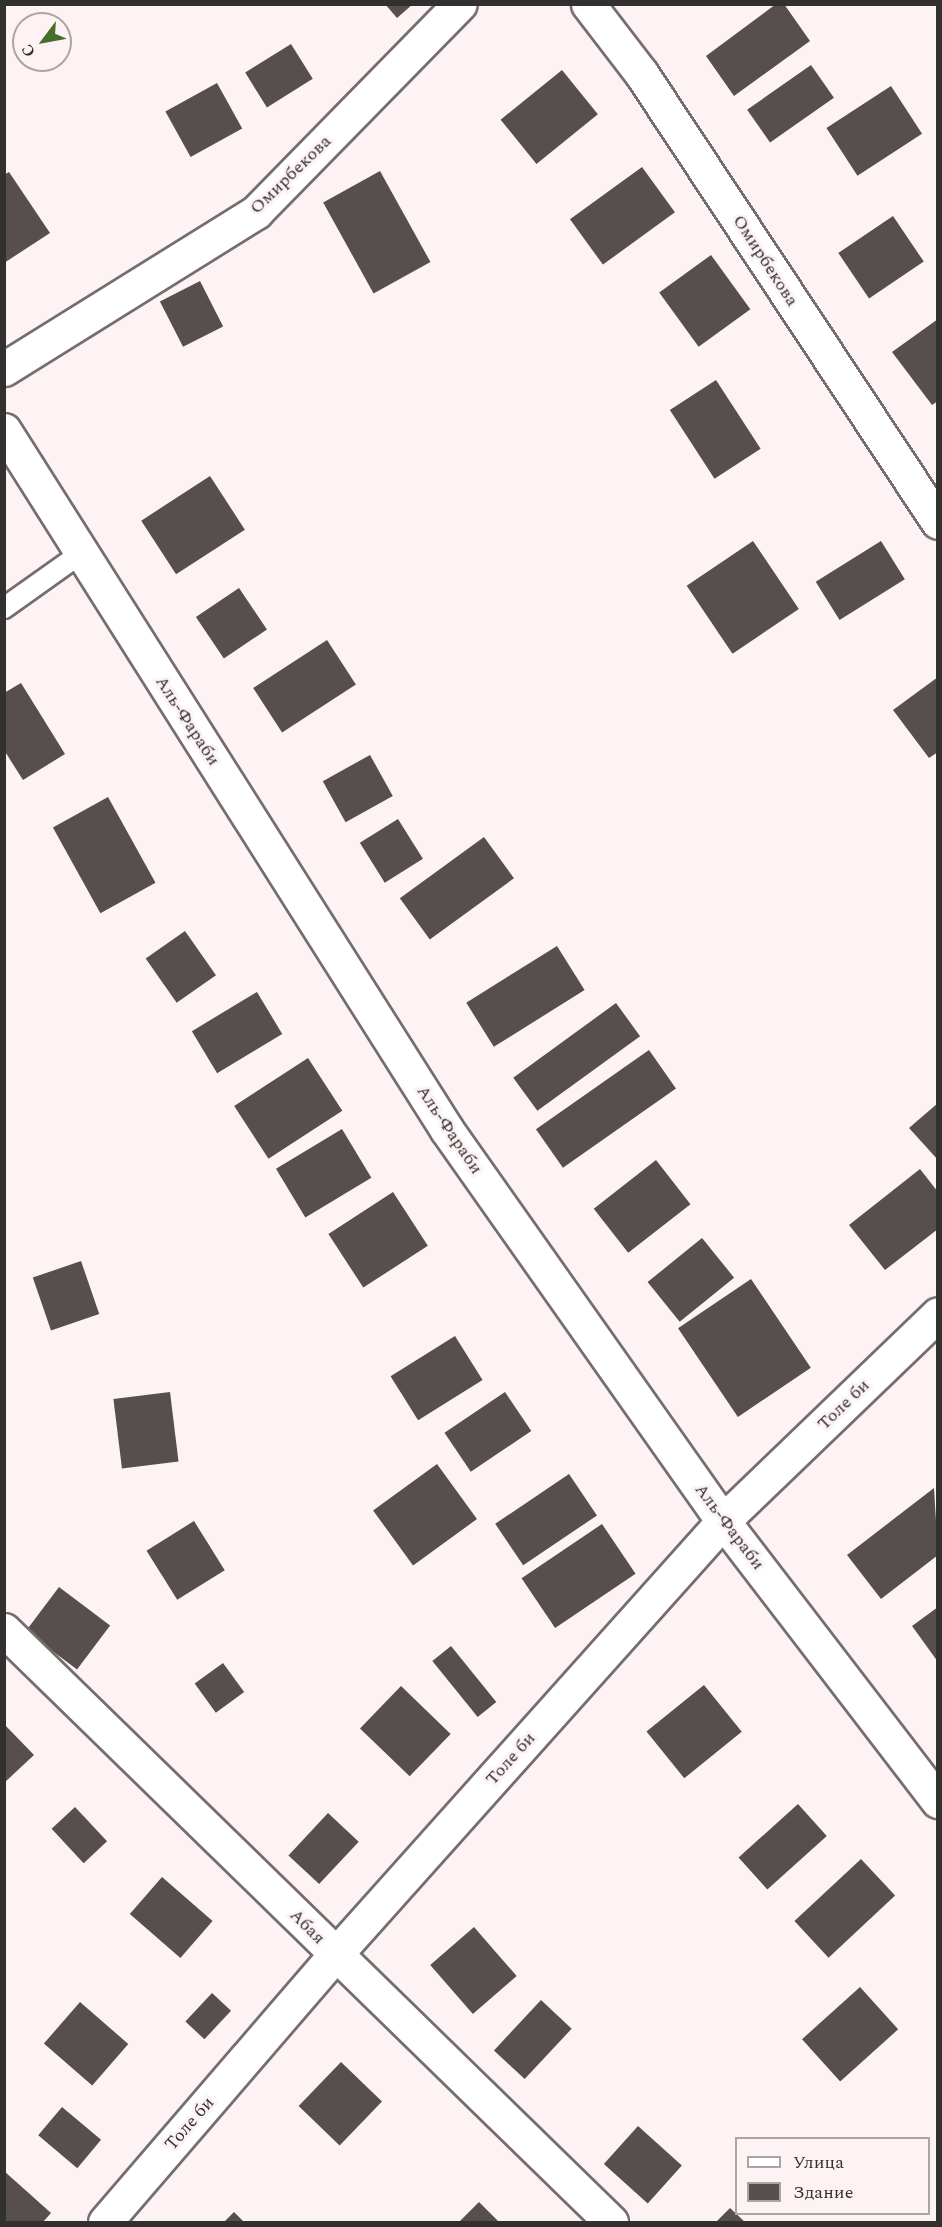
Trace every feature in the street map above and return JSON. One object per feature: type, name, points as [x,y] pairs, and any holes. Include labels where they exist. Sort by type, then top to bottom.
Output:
[{"type":"street","name":"Омирбекова","points":[[4,369],[256,212],[460,4]]},
{"type":"street","name":"Омирбекова","points":[[588,4],[641,73],[938,522]]},
{"type":"street","name":"Аль-Фараби","points":[[4,430],[80,554],[447,1130],[723,1521],[938,1801]]},
{"type":"street","name":"Толе би","points":[[105,2223],[335,1955],[723,1521],[938,1314]]},
{"type":"street","name":"Абая","points":[[4,1630],[611,2223]]},
{"type":"lane","points":[[4,609],[80,554]]},
{"type":"building","points":[[385,4],[413,4],[397,18]]},
{"type":"building","points":[[776,4],[784,4],[810,41],[734,96],[706,56]]},
{"type":"building","points":[[291,44],[313,79],[267,107],[245,73]]},
{"type":"building","points":[[811,65],[834,98],[770,143],[747,110]]},
{"type":"building","points":[[562,70],[598,114],[536,164],[501,120]]},
{"type":"building","points":[[217,83],[242,128],[191,157],[165,112]]},
{"type":"building","points":[[891,86],[922,134],[857,176],[826,128]]},
{"type":"building","points":[[642,167],[675,212],[603,265],[570,219]]},
{"type":"building","points":[[380,171],[430,262],[374,293],[323,203]]},
{"type":"building","points":[[9,172],[50,233],[4,263],[4,175]]},
{"type":"building","points":[[893,216],[924,262],[869,299],[838,253]]},
{"type":"building","points":[[711,255],[750,309],[699,347],[659,293]]},
{"type":"building","points":[[200,281],[223,326],[183,347],[160,301]]},
{"type":"building","points":[[938,319],[938,401],[932,405],[892,352]]},
{"type":"building","points":[[716,380],[761,449],[715,479],[670,410]]},
{"type":"building","points":[[210,476],[245,530],[176,574],[141,521]]},
{"type":"building","points":[[753,541],[799,609],[733,654],[687,586]]},
{"type":"building","points":[[881,541],[905,579],[840,620],[816,582]]},
{"type":"building","points":[[239,588],[267,629],[224,659],[196,617]]},
{"type":"building","points":[[327,640],[356,684],[282,732],[253,688]]},
{"type":"building","points":[[938,677],[938,752],[929,758],[893,710]]},
{"type":"building","points":[[21,683],[65,754],[23,780],[4,750],[4,693]]},
{"type":"building","points":[[370,755],[393,796],[346,822],[323,781]]},
{"type":"building","points":[[108,797],[156,883],[100,913],[53,828]]},
{"type":"building","points":[[398,819],[423,859],[385,883],[360,843]]},
{"type":"building","points":[[484,837],[514,878],[430,939],[400,898]]},
{"type":"building","points":[[185,931],[216,975],[177,1003],[146,959]]},
{"type":"building","points":[[557,946],[585,990],[494,1047],[466,1003]]},
{"type":"building","points":[[257,992],[282,1034],[217,1073],[192,1031]]},
{"type":"building","points":[[616,1003],[640,1036],[537,1111],[513,1078]]},
{"type":"building","points":[[649,1050],[676,1089],[563,1168],[536,1129]]},
{"type":"building","points":[[308,1058],[342,1111],[269,1159],[234,1106]]},
{"type":"building","points":[[938,1103],[938,1160],[909,1128]]},
{"type":"building","points":[[342,1129],[371,1178],[305,1218],[276,1169]]},
{"type":"building","points":[[656,1160],[690,1204],[628,1253],[594,1209]]},
{"type":"building","points":[[920,1169],[938,1192],[938,1229],[885,1270],[849,1225]]},
{"type":"building","points":[[393,1192],[428,1246],[363,1288],[328,1234]]},
{"type":"building","points":[[702,1238],[734,1278],[680,1322],[648,1282]]},
{"type":"building","points":[[81,1261],[99,1314],[51,1331],[33,1278]]},
{"type":"building","points":[[751,1279],[811,1368],[738,1417],[678,1328]]},
{"type":"building","points":[[455,1336],[483,1380],[418,1420],[391,1376]]},
{"type":"building","points":[[170,1392],[179,1461],[122,1468],[113,1399]]},
{"type":"building","points":[[505,1392],[531,1431],[471,1472],[444,1433]]},
{"type":"building","points":[[437,1464],[477,1519],[413,1565],[373,1510]]},
{"type":"building","points":[[569,1474],[597,1515],[523,1565],[495,1524]]},
{"type":"building","points":[[934,1488],[938,1555],[881,1599],[847,1555]]},
{"type":"building","points":[[194,1521],[225,1570],[177,1600],[147,1551]]},
{"type":"building","points":[[602,1524],[636,1574],[555,1628],[522,1578]]},
{"type":"building","points":[[59,1587],[110,1626],[77,1669],[26,1631]]},
{"type":"building","points":[[938,1607],[938,1662],[912,1626]]},
{"type":"building","points":[[451,1646],[496,1702],[478,1717],[432,1661]]},
{"type":"building","points":[[223,1663],[244,1692],[216,1713],[195,1684]]},
{"type":"building","points":[[704,1685],[742,1732],[684,1778],[646,1732]]},
{"type":"building","points":[[401,1686],[451,1734],[410,1776],[360,1728]]},
{"type":"building","points":[[4,1724],[34,1755],[4,1783]]},
{"type":"building","points":[[798,1804],[827,1836],[767,1889],[739,1858]]},
{"type":"building","points":[[75,1807],[107,1841],[84,1863],[52,1829]]},
{"type":"building","points":[[328,1813],[359,1842],[319,1884],[288,1855]]},
{"type":"building","points":[[861,1859],[895,1896],[829,1958],[794,1921]]},
{"type":"building","points":[[162,1877],[213,1921],[180,1958],[130,1914]]},
{"type":"building","points":[[474,1927],[517,1976],[473,2014],[430,1965]]},
{"type":"building","points":[[860,1987],[898,2029],[840,2082],[802,2039]]},
{"type":"building","points":[[212,1993],[231,2011],[204,2039],[185,2022]]},
{"type":"building","points":[[541,2000],[572,2029],[525,2079],[494,2050]]},
{"type":"building","points":[[80,2002],[128,2044],[92,2085],[44,2044]]},
{"type":"building","points":[[341,2062],[382,2102],[340,2145],[299,2106]]},
{"type":"building","points":[[62,2107],[101,2140],[77,2168],[38,2135]]},
{"type":"building","points":[[638,2126],[682,2165],[648,2203],[604,2164]]},
{"type":"building","points":[[4,2171],[51,2213],[43,2222],[4,2222]]},
{"type":"building","points":[[479,2202],[499,2222],[459,2222]]},
{"type":"building","points":[[730,2208],[745,2222],[716,2222]]},
{"type":"building","points":[[234,2212],[244,2222],[224,2222]]}]
